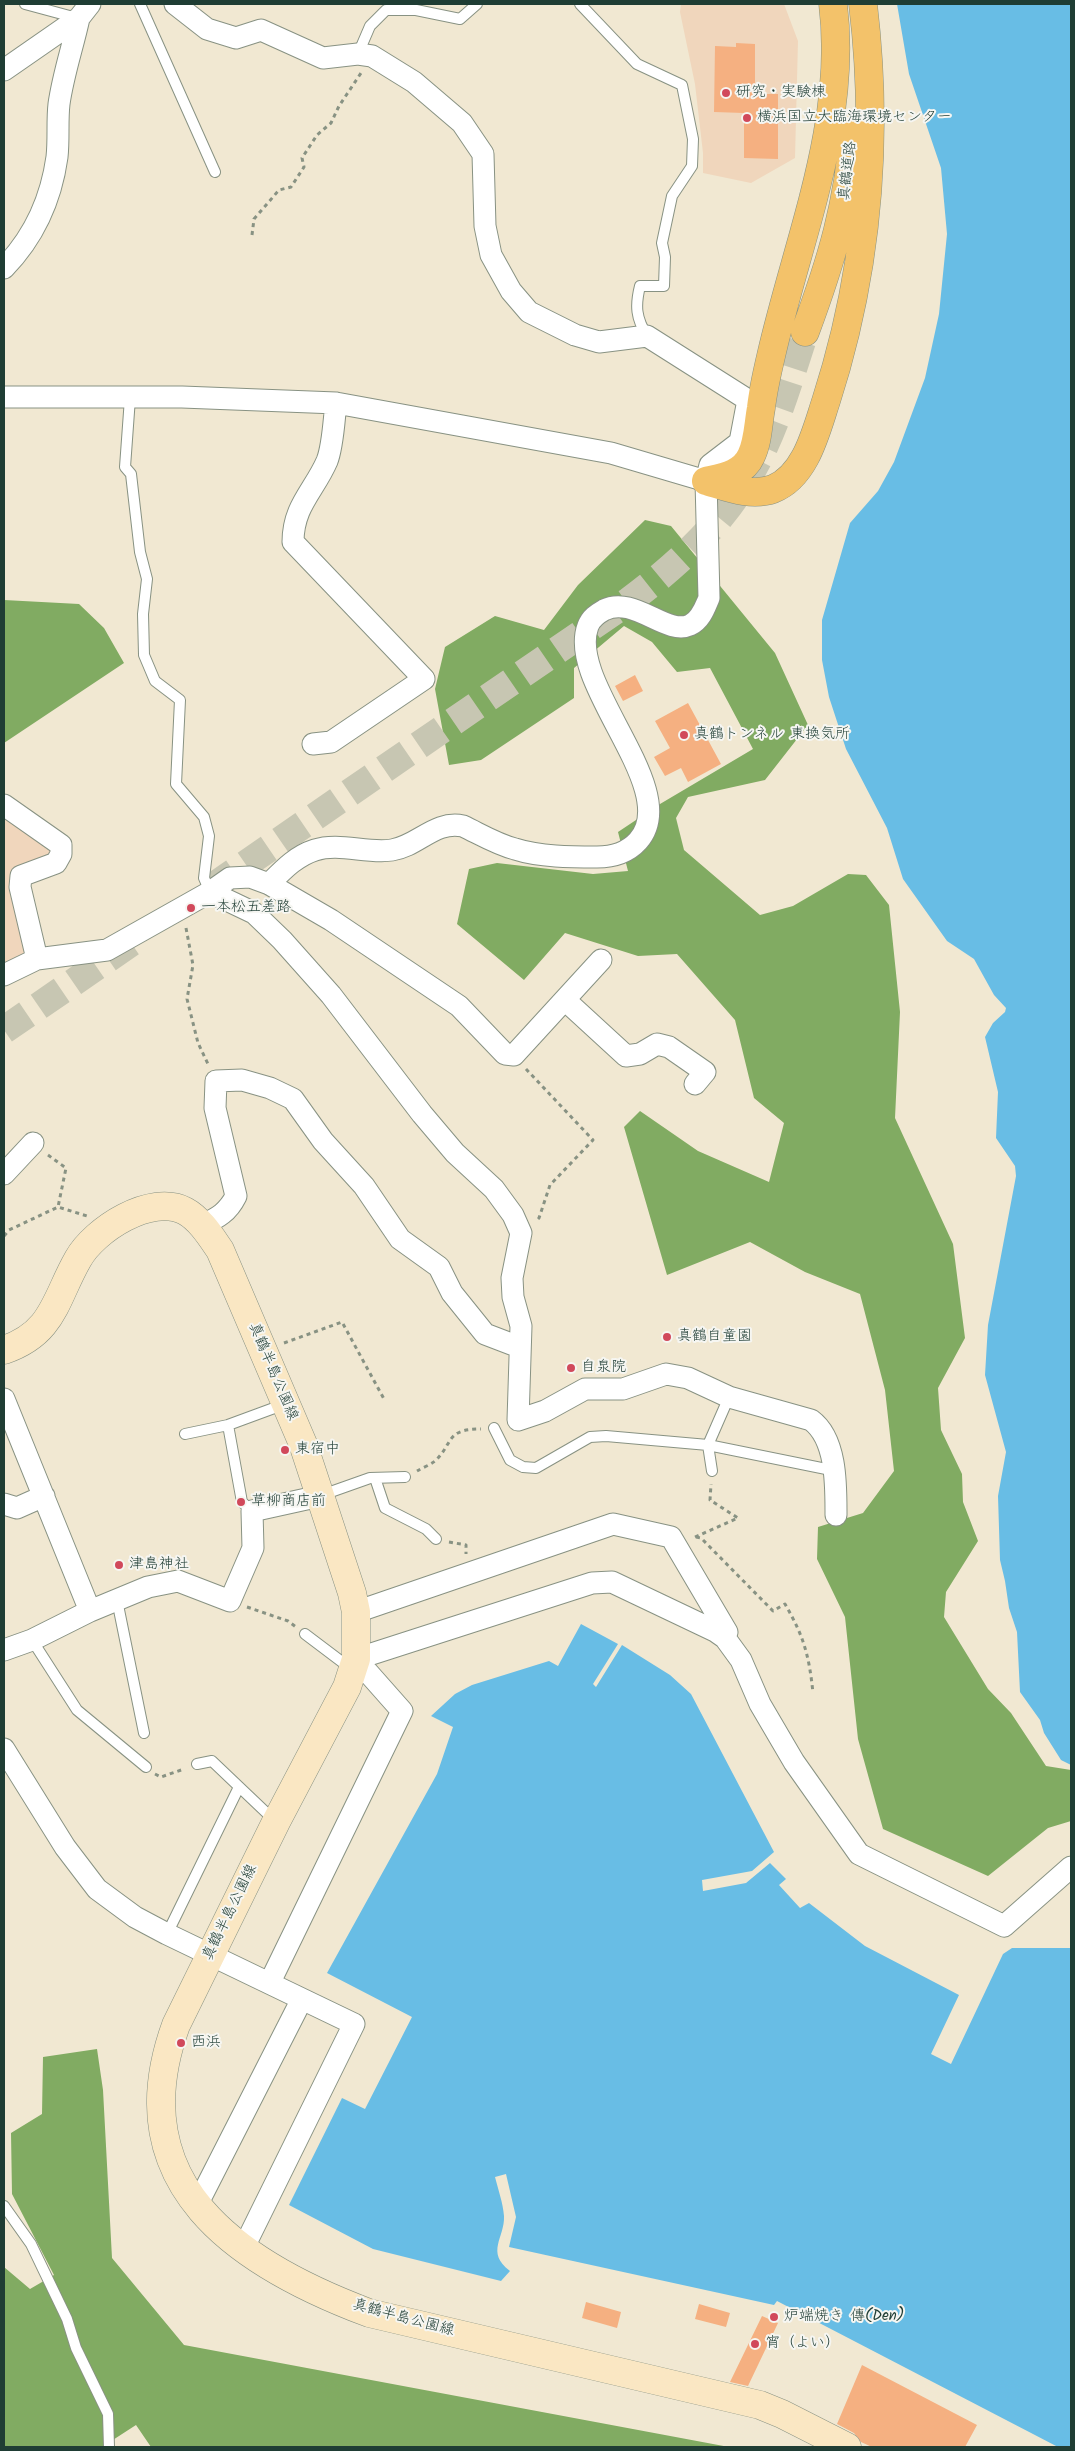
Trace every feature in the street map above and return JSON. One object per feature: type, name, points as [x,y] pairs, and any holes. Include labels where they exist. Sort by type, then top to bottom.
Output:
[{"type":"highway","points":[[706,481],[729,475],[739,470],[746,465],[754,450],[771,356],[801,245],[825,143],[835,67],[832,4]]},
{"type":"highway","name":"真鶴道路","points":[[805,332],[836,243],[843,214],[852,152],[853,66],[848,4]]},
{"type":"highway","points":[[706,481],[741,491],[772,489],[781,485],[802,462],[817,428],[851,310],[867,211],[870,113],[869,69],[863,4]]},
{"type":"main road","name":"真鶴半島公園線","points":[[4,1350],[24,1344],[40,1328],[58,1304],[78,1258],[115,1223],[132,1213],[152,1207],[185,1210],[202,1225],[220,1250],[286,1403],[320,1496],[356,1612],[354,1664],[348,1687],[276,1822],[210,1954],[168,2046],[161,2092],[161,2120],[168,2150],[177,2174],[206,2217],[242,2249],[341,2302],[370,2313],[760,2405],[847,2447]]},
{"type":"street","points":[[175,4],[207,29],[236,38],[261,30],[323,58],[365,55],[414,82],[462,123],[483,154],[485,226],[491,255],[511,291],[529,312],[575,334],[599,342],[647,336],[748,400],[740,442],[710,465],[706,481],[710,598],[702,615],[690,625],[676,626],[624,606],[608,608],[596,614],[588,626],[585,644],[591,668],[648,796],[648,826],[644,834],[633,846],[609,857],[562,856],[516,850],[463,826],[454,824],[441,826],[405,847],[391,851],[331,848],[317,850],[302,856],[268,884]]},
{"type":"street","points":[[4,70],[85,11]]},
{"type":"street","points":[[4,268],[22,250],[38,222],[51,188],[57,156],[60,103],[85,11]]},
{"type":"street","points":[[4,397],[182,397],[336,403],[611,453],[706,481]]},
{"type":"street","points":[[313,744],[331,742],[424,678],[293,542],[293,528],[299,507],[328,460],[336,403]]},
{"type":"street","points":[[4,805],[61,845],[61,854],[56,863],[22,876],[20,887],[37,959]]},
{"type":"street","points":[[4,975],[37,959],[107,950],[210,892],[230,878],[250,878],[268,884],[331,920],[459,1006],[505,1054],[514,1055],[600,960]]},
{"type":"street","points":[[210,892],[254,913],[282,940],[331,994],[355,1028],[455,1153],[494,1189],[513,1215],[521,1233],[512,1278],[513,1297],[521,1326],[518,1420],[545,1411],[584,1389],[623,1389],[666,1374],[688,1378],[729,1397],[811,1420],[820,1426],[836,1471],[836,1515]]},
{"type":"street","points":[[565,1000],[626,1056],[640,1054],[657,1044],[670,1047],[706,1072],[695,1084]]},
{"type":"street","points":[[202,1225],[215,1220],[230,1208],[236,1196],[215,1108],[216,1081],[242,1080],[270,1088],[293,1099],[323,1141],[364,1186],[400,1239],[439,1267],[452,1293],[485,1334],[519,1347]]},
{"type":"street","points":[[4,1174],[33,1143]]},
{"type":"street","points":[[4,1399],[90,1611]]},
{"type":"street","points":[[4,1504],[18,1508],[44,1496]]},
{"type":"street","points":[[4,1650],[32,1640],[90,1611],[148,1587],[178,1581],[230,1601],[252,1548],[252,1511],[320,1496]]},
{"type":"street","points":[[356,1612],[613,1524],[672,1537],[727,1632],[725,1638]]},
{"type":"street","points":[[270,1982],[402,1712],[354,1664],[592,1583],[612,1582],[715,1631],[725,1638],[741,1660],[760,1704],[794,1762],[859,1854],[1004,1926],[1071,1867]]},
{"type":"street","points":[[4,1748],[65,1847],[97,1889],[135,1917],[167,1934],[354,2024],[242,2249]]},
{"type":"street","points":[[197,2205],[302,1999]]},
{"type":"lane","points":[[25,4],[85,11]]},
{"type":"lane","points":[[140,4],[215,172]]},
{"type":"lane","points":[[365,55],[370,26],[386,10],[416,10],[450,19],[460,19],[477,4]]},
{"type":"lane","points":[[580,4],[637,64],[682,85],[687,101],[693,139],[692,166],[672,196],[662,243],[665,257],[664,286],[640,286],[636,304],[638,321],[647,336]]},
{"type":"lane","points":[[130,398],[125,467],[131,474],[140,552],[147,579],[143,614],[144,655],[155,681],[180,700],[176,784],[204,817],[209,836],[204,878],[210,892]]},
{"type":"lane","points":[[712,1471],[708,1445],[729,1397]]},
{"type":"lane","points":[[185,1434],[228,1425],[286,1403]]},
{"type":"lane","points":[[228,1425],[242,1502],[252,1511]]},
{"type":"lane","points":[[494,1428],[510,1460],[523,1467],[536,1468],[590,1437],[638,1437],[708,1445],[836,1471]]},
{"type":"lane","points":[[320,1496],[375,1478],[405,1477]]},
{"type":"lane","points":[[375,1478],[385,1508],[426,1529],[436,1539]]},
{"type":"lane","points":[[117,1600],[144,1733]]},
{"type":"lane","points":[[305,1634],[354,1664]]},
{"type":"lane","points":[[32,1640],[77,1710],[146,1768]]},
{"type":"lane","points":[[197,1764],[212,1761],[276,1822]]},
{"type":"lane","points":[[167,1934],[239,1787]]},
{"type":"lane","points":[[4,2206],[31,2244],[67,2319],[76,2348],[108,2414],[109,2447]]},
{"type":"path","points":[[252,235],[254,219],[279,190],[291,187],[304,167],[302,158],[317,135],[331,123],[365,55]]},
{"type":"path","points":[[186,926],[193,965],[187,999],[198,1043],[216,1081]]},
{"type":"path","points":[[514,1055],[592,1140],[550,1185],[539,1218],[521,1233]]},
{"type":"path","points":[[33,1143],[66,1168],[58,1208]]},
{"type":"path","points":[[4,1236],[9,1230],[58,1208],[115,1223]]},
{"type":"path","points":[[263,1351],[342,1322],[384,1399]]},
{"type":"path","points":[[405,1477],[435,1461],[449,1439],[466,1429],[494,1428]]},
{"type":"path","points":[[696,1537],[738,1518],[710,1500],[712,1471]]},
{"type":"path","points":[[672,1537],[701,1538],[773,1611],[785,1604],[801,1632],[810,1660],[813,1693]]},
{"type":"path","points":[[436,1539],[466,1545],[467,1573]]},
{"type":"path","points":[[230,1601],[288,1621],[305,1634]]},
{"type":"shaded area","name":"横浜国立大臨海環境センター","points":[[681,4],[784,4],[798,41],[795,158],[751,183],[703,173],[703,153],[695,84],[680,12]]},
{"type":"shaded area","points":[[4,812],[50,847],[50,858],[25,867],[30,948],[4,973]]},
{"type":"green space","points":[[645,520],[671,526],[775,653],[808,725],[765,780],[688,797],[676,818],[684,850],[760,915],[793,906],[848,874],[866,875],[889,905],[900,1012],[895,1118],[953,1244],[965,1338],[938,1388],[941,1430],[962,1474],[963,1502],[978,1541],[946,1592],[944,1617],[988,1689],[1011,1713],[1046,1766],[1071,1770],[1071,1821],[1048,1828],[988,1876],[883,1829],[858,1739],[845,1617],[817,1559],[818,1527],[863,1513],[894,1471],[885,1390],[860,1294],[805,1272],[750,1242],[667,1275],[624,1127],[640,1111],[698,1151],[769,1182],[784,1123],[754,1098],[735,1020],[677,954],[638,956],[565,933],[524,980],[457,924],[469,869],[497,863],[593,874],[628,871],[618,832],[660,804],[753,749],[710,668],[677,672],[652,642],[624,626],[574,668],[574,698],[481,760],[449,765],[435,689],[445,647],[495,616],[544,630],[578,585]]},
{"type":"green space","points":[[4,600],[79,604],[104,628],[124,663],[4,743]]},
{"type":"green space","points":[[97,2049],[103,2090],[112,2258],[184,2345],[729,2447],[151,2447],[136,2425],[102,2447],[4,2447],[4,2267],[30,2289],[54,2275],[12,2194],[11,2133],[42,2114],[43,2057]]},
{"type":"water","points":[[897,4],[1071,4],[1071,1765],[1061,1760],[1044,1733],[1040,1720],[1020,1692],[1017,1632],[1009,1608],[1000,1560],[998,1496],[1006,1452],[985,1375],[988,1325],[1016,1176],[1015,1166],[996,1138],[998,1092],[985,1037],[993,1023],[1005,1012],[1006,1008],[994,995],[974,959],[947,941],[903,879],[887,828],[846,749],[829,697],[822,660],[822,620],[850,523],[878,491],[894,462],[925,378],[939,314],[947,234],[941,168],[909,74]]},
{"type":"water","points":[[581,1624],[618,1644],[593,1684],[596,1687],[622,1645],[670,1675],[691,1694],[774,1852],[752,1871],[702,1880],[703,1891],[746,1883],[770,1863],[786,1879],[779,1885],[800,1908],[809,1903],[865,1946],[959,1995],[931,2054],[951,2064],[1003,1954],[1012,1948],[1071,1948],[1071,2447],[1058,2447],[777,2301],[774,2305],[509,2247],[516,2217],[506,2174],[495,2177],[504,2216],[504,2224],[497,2251],[503,2264],[510,2271],[501,2281],[373,2249],[289,2205],[342,2098],[365,2109],[412,2017],[327,1973],[437,1774],[453,1727],[431,1716],[455,1694],[472,1685],[549,1661],[558,1666]]},
{"type":"building","points":[[736,43],[755,44],[755,94],[778,94],[778,159],[744,158],[744,113],[714,112],[715,46],[736,47]]},
{"type":"building","points":[[635,675],[643,691],[623,701],[615,686]]},
{"type":"building","name":"真鶴トンネル 東換気所","points":[[688,703],[721,764],[688,782],[681,768],[665,776],[654,757],[670,748],[655,721]]},
{"type":"building","points":[[586,2302],[621,2312],[617,2328],[582,2318]]},
{"type":"building","points":[[699,2304],[730,2313],[726,2327],[695,2319]]},
{"type":"building","points":[[762,2316],[778,2323],[748,2386],[730,2382]]},
{"type":"building","points":[[862,2365],[977,2425],[965,2447],[872,2447],[861,2442],[854,2433],[837,2424]]},
{"type":"tunnel","points":[[211,888],[629,601],[692,548],[733,501],[754,467],[772,430],[805,332]]},
{"type":"tunnel","points":[[4,1030],[135,940]]},
{"type":"place","name":"研究・実験棟","points":[[726,93]]},
{"type":"place","name":"横浜国立大臨海環境センター","points":[[747,118]]},
{"type":"place","name":"真鶴トンネル 東換気所","points":[[684,735]]},
{"type":"place","name":"一本松五差路","points":[[191,908]]},
{"type":"place","name":"真鶴自童園","points":[[667,1337]]},
{"type":"place","name":"自泉院","points":[[571,1368]]},
{"type":"place","name":"東宿中","points":[[285,1450]]},
{"type":"place","name":"草柳商店前","points":[[241,1502]]},
{"type":"place","name":"津島神社","points":[[119,1565]]},
{"type":"place","name":"西浜","points":[[181,2043]]},
{"type":"place","name":"炉端焼き 傳(Den)","points":[[774,2317]]},
{"type":"place","name":"宵（よい）","points":[[755,2344]]}]
